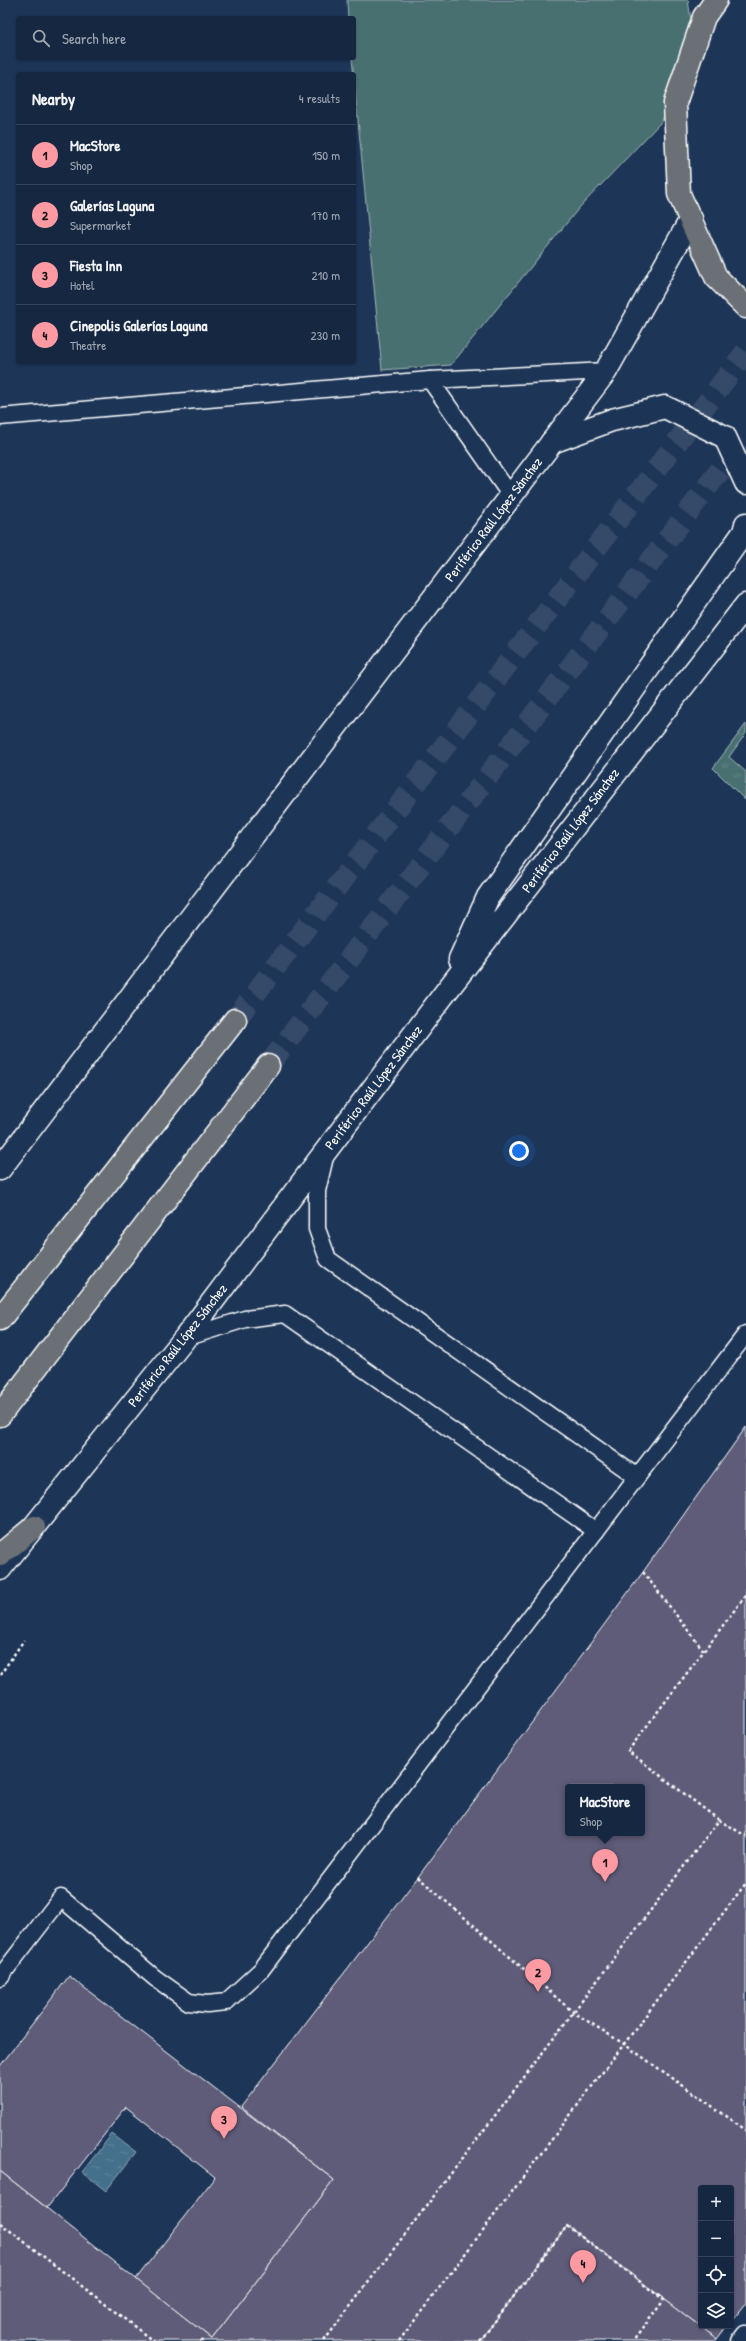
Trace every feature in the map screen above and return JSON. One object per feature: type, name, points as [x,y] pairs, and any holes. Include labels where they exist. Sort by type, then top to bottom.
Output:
[{"type":"main road","points":[[716,0],[704,17],[675,104],[679,194],[716,277],[746,307]]},
{"type":"main road","name":"Periférico Raúl López Sánchez","points":[[0,1169],[606,371],[690,219]]},
{"type":"main road","points":[[552,442],[612,420],[665,407],[725,437],[746,483]]},
{"type":"main road","points":[[445,993],[488,897],[744,532],[746,524]]},
{"type":"main road","name":"Periférico Raúl López Sánchez","points":[[0,1570],[185,1338],[330,1143],[746,604]]},
{"type":"main road","points":[[0,1319],[235,1020]]},
{"type":"main road","points":[[0,1415],[268,1066]]},
{"type":"main road","points":[[0,1555],[34,1527]]},
{"type":"lane","points":[[0,417],[430,380],[606,371]]},
{"type":"lane","points":[[430,380],[511,496]]},
{"type":"lane","points":[[330,1143],[322,1166],[317,1191],[317,1229],[328,1259],[637,1477]]},
{"type":"lane","points":[[185,1338],[245,1319],[285,1314],[596,1531]]},
{"type":"lane","points":[[0,1977],[61,1898],[155,1978],[189,2002],[208,2004],[226,2002],[261,1970],[746,1334]]},
{"type":"lane","points":[[740,2341],[746,2333]]},
{"type":"path","points":[[643,1572],[704,1651]]},
{"type":"path","points":[[746,1595],[628,1751],[719,1820],[746,1836]]},
{"type":"path","points":[[0,1675],[24,1640]]},
{"type":"path","points":[[324,2341],[719,1820]]},
{"type":"path","points":[[418,1877],[573,2012],[624,2044],[746,2130]]},
{"type":"path","points":[[399,2341],[746,1883]]},
{"type":"path","points":[[0,2223],[153,2341]]},
{"type":"path","points":[[480,2341],[567,2226],[664,2300],[633,2341]]},
{"type":"green space","points":[[347,0],[688,0],[692,26],[684,76],[661,122],[579,208],[451,365],[382,370],[356,100],[356,72],[353,72],[352,60],[356,60],[356,16],[348,16]]},
{"type":"green space","points":[[746,724],[746,733],[729,757],[746,772],[745,800],[713,768]]},
{"type":"water","points":[[112,2134],[136,2152],[106,2191],[82,2172]]},
{"type":"building","points":[[746,1427],[746,2303],[734,2318],[734,2185],[698,2185],[698,2325],[567,2226],[480,2341],[0,2341],[0,2171],[212,2339],[334,2180],[241,2107],[418,1877],[643,1572]]},
{"type":"building","points":[[69,1976],[334,2180],[212,2339],[136,2279],[215,2177],[126,2107],[47,2208],[0,2171],[0,2066]]},
{"type":"building","points":[[567,2226],[698,2325],[698,2329],[704,2329],[717,2339],[715,2341],[480,2341]]},
{"type":"building","points":[[704,2329],[725,2329],[717,2339]]},
{"type":"tunnel","points":[[235,1020],[746,352]]},
{"type":"tunnel","points":[[268,1066],[746,436]]},
{"type":"place","name":"MacStore","points":[[605,1882]]},
{"type":"place","name":"Galerías Laguna","points":[[538,1992]]},
{"type":"place","name":"Fiesta Inn","points":[[224,2139]]},
{"type":"place","name":"Cinepolis Galerías Laguna","points":[[583,2283]]}]
